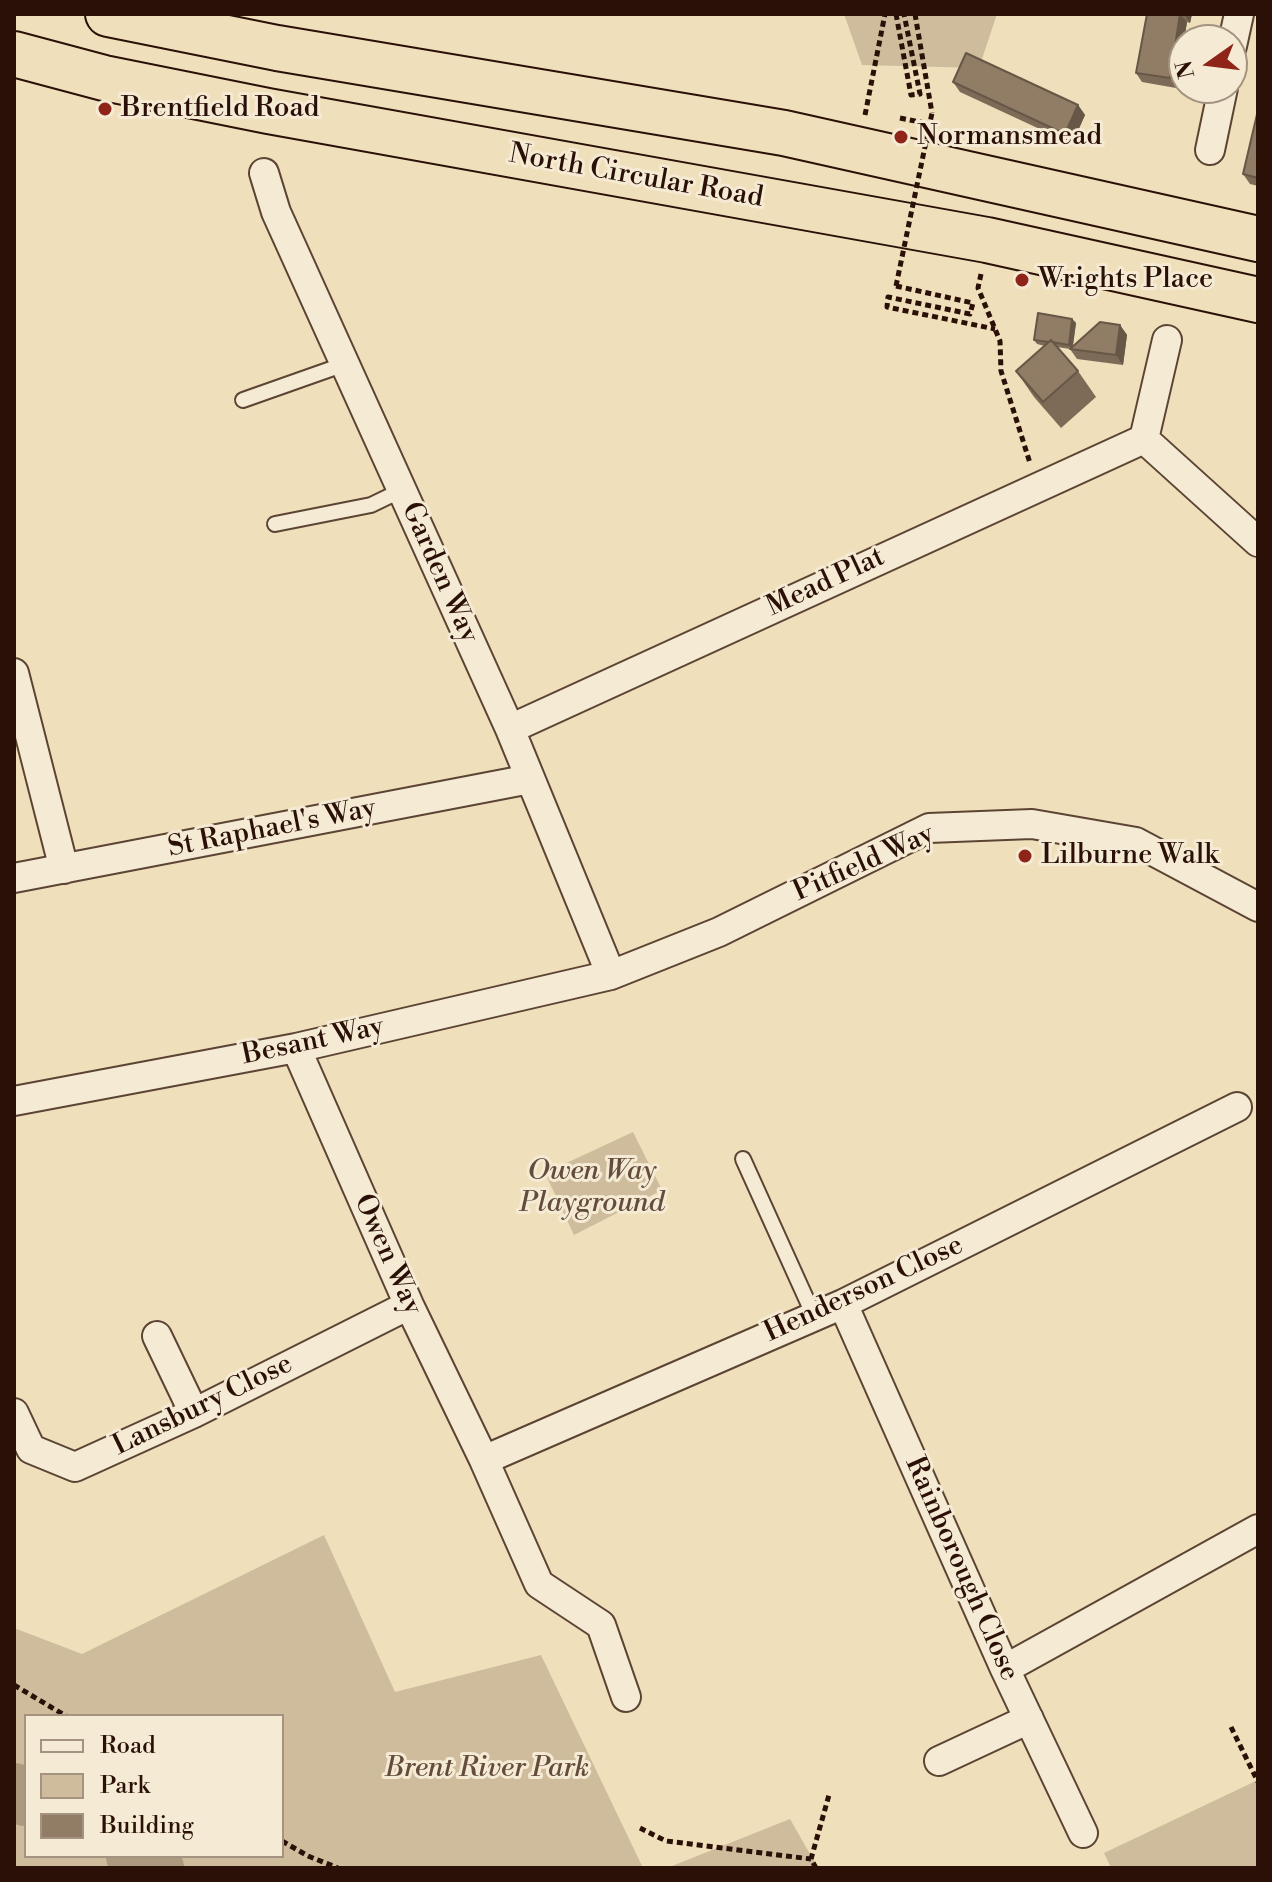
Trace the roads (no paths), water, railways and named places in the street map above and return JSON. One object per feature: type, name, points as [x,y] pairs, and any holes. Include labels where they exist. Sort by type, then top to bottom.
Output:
[{"type":"highway","points":[[108,14],[277,48],[784,133],[1258,239]]},
{"type":"highway","name":"North Circular Road","points":[[14,54],[104,78],[268,111],[987,240],[1258,300]]},
{"type":"street","points":[[1210,150],[1220,104]]},
{"type":"street","name":"Garden Way","points":[[264,173],[276,212],[510,729],[611,975]]},
{"type":"street","points":[[1167,340],[1144,439],[1258,542]]},
{"type":"street","name":"Mead Plat","points":[[510,729],[1144,439]]},
{"type":"street","points":[[14,673],[64,869]]},
{"type":"street","name":"St Raphael's Way","points":[[14,878],[530,779]]},
{"type":"street","name":"Pitfield Way","points":[[611,975],[719,932],[929,828],[1032,824],[1136,842],[1258,907]]},
{"type":"street","name":"Besant Way","points":[[14,1101],[296,1048],[611,975]]},
{"type":"street","name":"Owen Way","points":[[296,1048],[409,1305],[484,1460],[539,1584],[601,1625],[626,1697]]},
{"type":"street","name":"Henderson Close","points":[[484,1460],[843,1304],[1237,1107]]},
{"type":"street","name":"Rainborough Close","points":[[843,1304],[1005,1669],[1083,1833]]},
{"type":"street","name":"Lansbury Close","points":[[14,1413],[31,1449],[75,1467],[194,1413],[409,1305]]},
{"type":"street","points":[[157,1336],[194,1413]]},
{"type":"street","points":[[1005,1669],[1258,1529]]},
{"type":"street","points":[[939,1761],[1029,1719]]},
{"type":"lane","points":[[243,400],[345,364]]},
{"type":"lane","points":[[275,524],[371,505],[402,490]]},
{"type":"lane","points":[[743,1159],[814,1316]]},
{"type":"waterway","points":[[14,1791],[24,1797]]},
{"type":"waterway","points":[[138,1858],[156,1868]]},
{"type":"place","name":"Brentfield Road","points":[[105,109]]},
{"type":"place","name":"Normansmead","points":[[901,137]]},
{"type":"place","name":"Wrights Place","points":[[1022,280]]},
{"type":"place","name":"Lilburne Walk","points":[[1025,856]]},
{"type":"park label","name":"Owen Way Playground","points":[[592,1188]]},
{"type":"park label","name":"Brent River Park","points":[[487,1769]]}]
